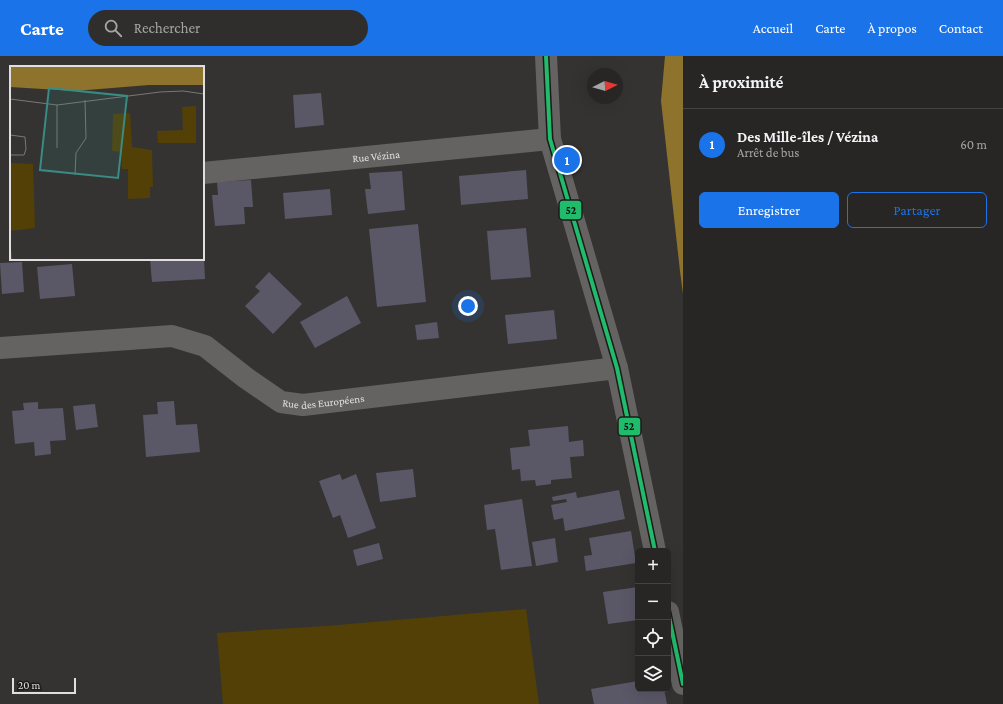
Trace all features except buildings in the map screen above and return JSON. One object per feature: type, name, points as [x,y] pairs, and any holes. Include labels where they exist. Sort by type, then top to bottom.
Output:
[{"type":"street","points":[[546,56],[550,139],[617,368],[654,548]]},
{"type":"street","name":"Rue Vézina","points":[[204,173],[550,139]]},
{"type":"street","name":"Rue des Européens","points":[[0,348],[172,336],[205,346],[246,378],[281,402],[303,405],[617,368]]},
{"type":"street","points":[[670,620],[683,684]]},
{"type":"shaded area","points":[[665,56],[683,56],[683,294],[661,101]]},
{"type":"shaded area","points":[[526,609],[539,704],[223,704],[217,633],[326,626]]},
{"type":"transit line","name":"52","points":[[546,56],[550,139],[617,368],[654,548]]},
{"type":"transit line","name":"52","points":[[670,620],[683,684]]},
{"type":"place","name":"Des Mille-îles / Vézina","points":[[567,160]]}]
